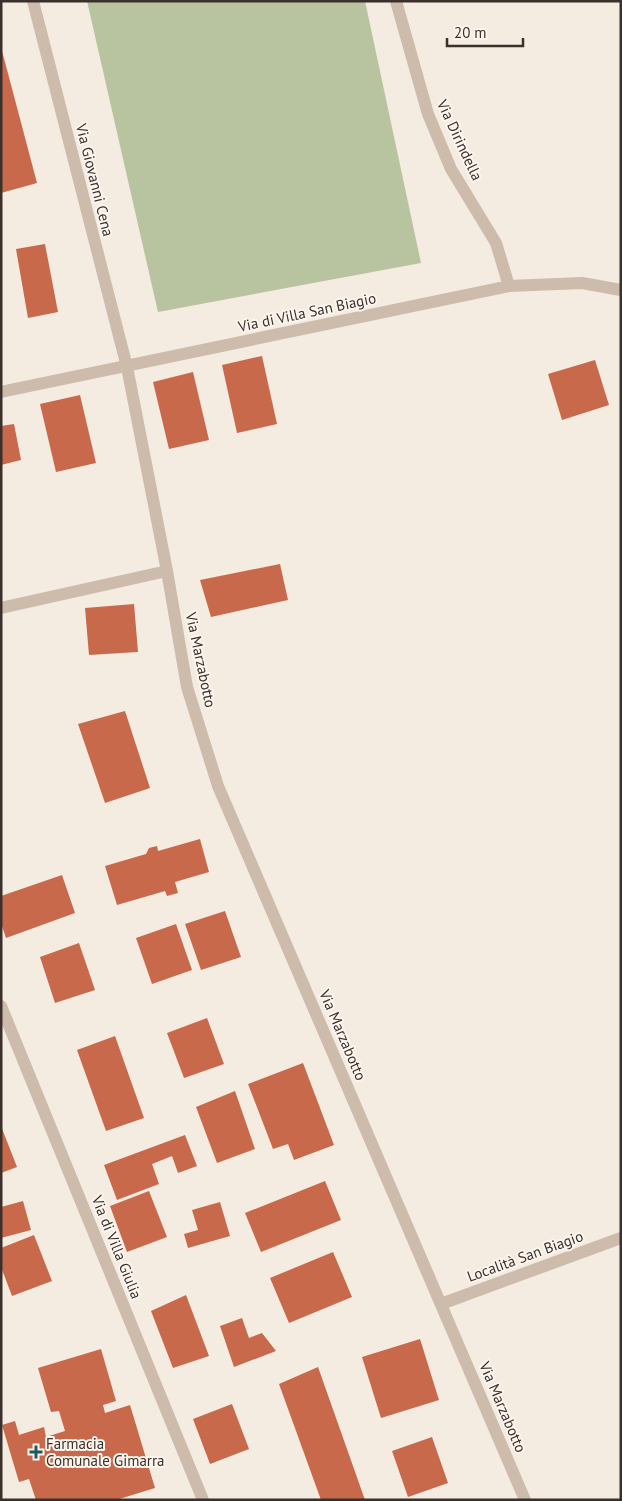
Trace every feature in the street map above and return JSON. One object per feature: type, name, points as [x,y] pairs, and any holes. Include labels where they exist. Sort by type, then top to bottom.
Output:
[{"type":"street","name":"Via Giovanni Cena","points":[[33,1],[127,367]]},
{"type":"street","name":"Via Dirindella","points":[[396,1],[428,114],[451,169],[496,243],[509,286]]},
{"type":"street","name":"Via di Villa San Biagio","points":[[1,392],[509,286],[582,283],[621,290]]},
{"type":"street","name":"Via Marzabotto","points":[[127,367],[167,571],[187,687],[218,786],[525,1500]]},
{"type":"street","points":[[1,608],[167,571]]},
{"type":"street","name":"Via di Villa Giulia","points":[[1,1006],[203,1500]]},
{"type":"street","name":"Località San Biagio","points":[[441,1304],[621,1238]]},
{"type":"green space","points":[[87,1],[365,1],[421,263],[158,312]]},
{"type":"building","points":[[1,47],[37,183],[1,193]]},
{"type":"building","points":[[45,244],[58,312],[28,318],[16,249]]},
{"type":"building","points":[[262,356],[277,424],[237,433],[222,365]]},
{"type":"building","points":[[595,360],[609,405],[562,420],[548,374]]},
{"type":"building","points":[[193,372],[209,440],[169,449],[153,382]]},
{"type":"building","points":[[80,395],[96,463],[56,472],[40,404]]},
{"type":"building","points":[[14,424],[21,460],[1,465],[1,426]]},
{"type":"building","points":[[280,564],[288,600],[211,617],[200,580]]},
{"type":"building","points":[[134,604],[138,652],[89,655],[85,608]]},
{"type":"building","points":[[125,711],[150,788],[105,803],[78,724]]},
{"type":"building","points":[[200,839],[209,872],[175,882],[178,893],[167,896],[165,891],[117,905],[105,866],[146,854],[149,848],[157,846],[158,851]]},
{"type":"building","points":[[62,875],[75,913],[6,938],[1,923],[1,896]]},
{"type":"building","points":[[225,911],[241,957],[201,970],[185,924]]},
{"type":"building","points":[[176,924],[192,970],[152,984],[136,938]]},
{"type":"building","points":[[79,943],[95,990],[55,1003],[40,957]]},
{"type":"building","points":[[207,1018],[224,1064],[184,1078],[167,1033]]},
{"type":"building","points":[[115,1036],[144,1118],[106,1131],[77,1050]]},
{"type":"building","points":[[303,1063],[334,1145],[294,1160],[288,1144],[273,1149],[248,1084]]},
{"type":"building","points":[[235,1091],[255,1149],[217,1163],[196,1107]]},
{"type":"building","points":[[1,1126],[17,1167],[1,1173]]},
{"type":"building","points":[[185,1135],[197,1166],[178,1173],[172,1156],[152,1164],[159,1184],[117,1200],[104,1165]]},
{"type":"building","points":[[325,1181],[341,1220],[261,1252],[245,1213]]},
{"type":"building","points":[[149,1191],[167,1237],[127,1252],[110,1206]]},
{"type":"building","points":[[23,1201],[31,1230],[1,1238],[1,1207]]},
{"type":"building","points":[[220,1202],[230,1236],[188,1248],[184,1234],[198,1230],[192,1210]]},
{"type":"building","points":[[34,1235],[52,1281],[12,1296],[1,1267],[1,1248]]},
{"type":"building","points":[[333,1252],[352,1297],[289,1323],[270,1278]]},
{"type":"building","points":[[186,1295],[209,1356],[173,1368],[151,1311]]},
{"type":"building","points":[[242,1318],[249,1338],[262,1333],[276,1351],[234,1367],[220,1326]]},
{"type":"building","points":[[420,1339],[439,1400],[381,1418],[362,1357]]},
{"type":"building","points":[[101,1349],[116,1401],[103,1405],[105,1413],[130,1405],[155,1488],[116,1500],[36,1500],[29,1479],[19,1482],[2,1425],[15,1421],[19,1435],[44,1427],[46,1437],[65,1431],[59,1411],[51,1412],[38,1368]]},
{"type":"building","points":[[318,1367],[365,1500],[321,1500],[279,1384]]},
{"type":"building","points":[[232,1404],[249,1449],[210,1464],[193,1419]]},
{"type":"building","points":[[432,1437],[448,1483],[408,1497],[392,1451]]},
{"type":"place","name":"Farmacia Comunale Gimarra","points":[[36,1452]]}]
